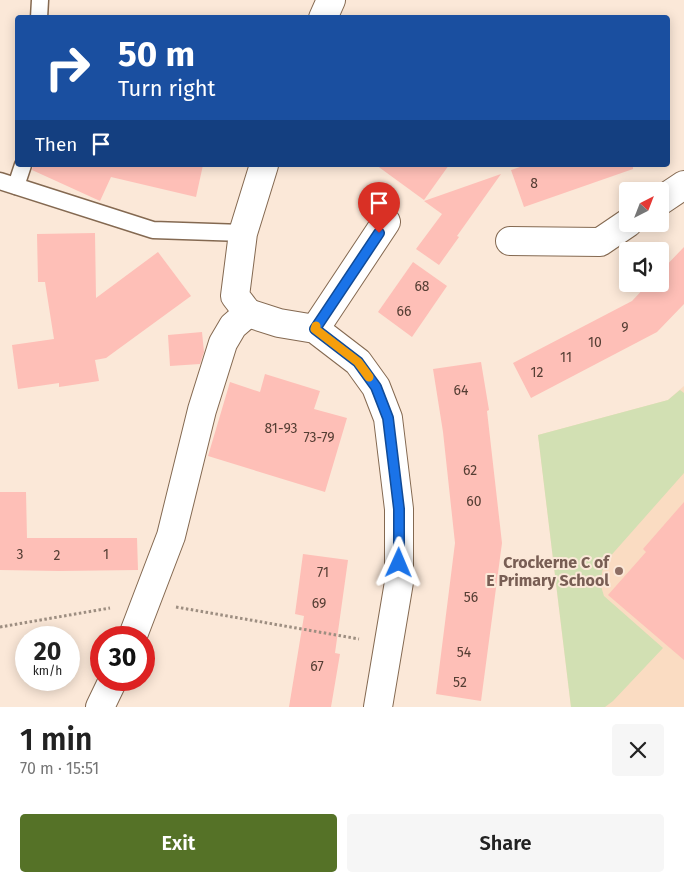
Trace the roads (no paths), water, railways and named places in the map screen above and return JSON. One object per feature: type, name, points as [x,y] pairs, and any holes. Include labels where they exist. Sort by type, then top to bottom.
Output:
[{"type":"street","points":[[324,15],[331,0]]},
{"type":"street","points":[[263,167],[243,233],[235,296],[248,313],[279,323],[315,329],[358,362],[376,387],[388,418],[399,509],[398,582],[378,707]]},
{"type":"street","points":[[669,195],[684,185]]},
{"type":"street","points":[[315,329],[386,222]]},
{"type":"street","points":[[510,241],[600,242],[619,229]]},
{"type":"street","points":[[137,626],[171,536],[202,410],[223,343],[233,326],[248,313]]},
{"type":"street","points":[[100,707],[107,691]]},
{"type":"lane","points":[[39,15],[40,0]]},
{"type":"lane","points":[[16,186],[22,167]]},
{"type":"lane","points":[[0,181],[153,230],[243,233]]},
{"type":"place","name":"Crockerne C of E Primary School","points":[[619,571]]}]
